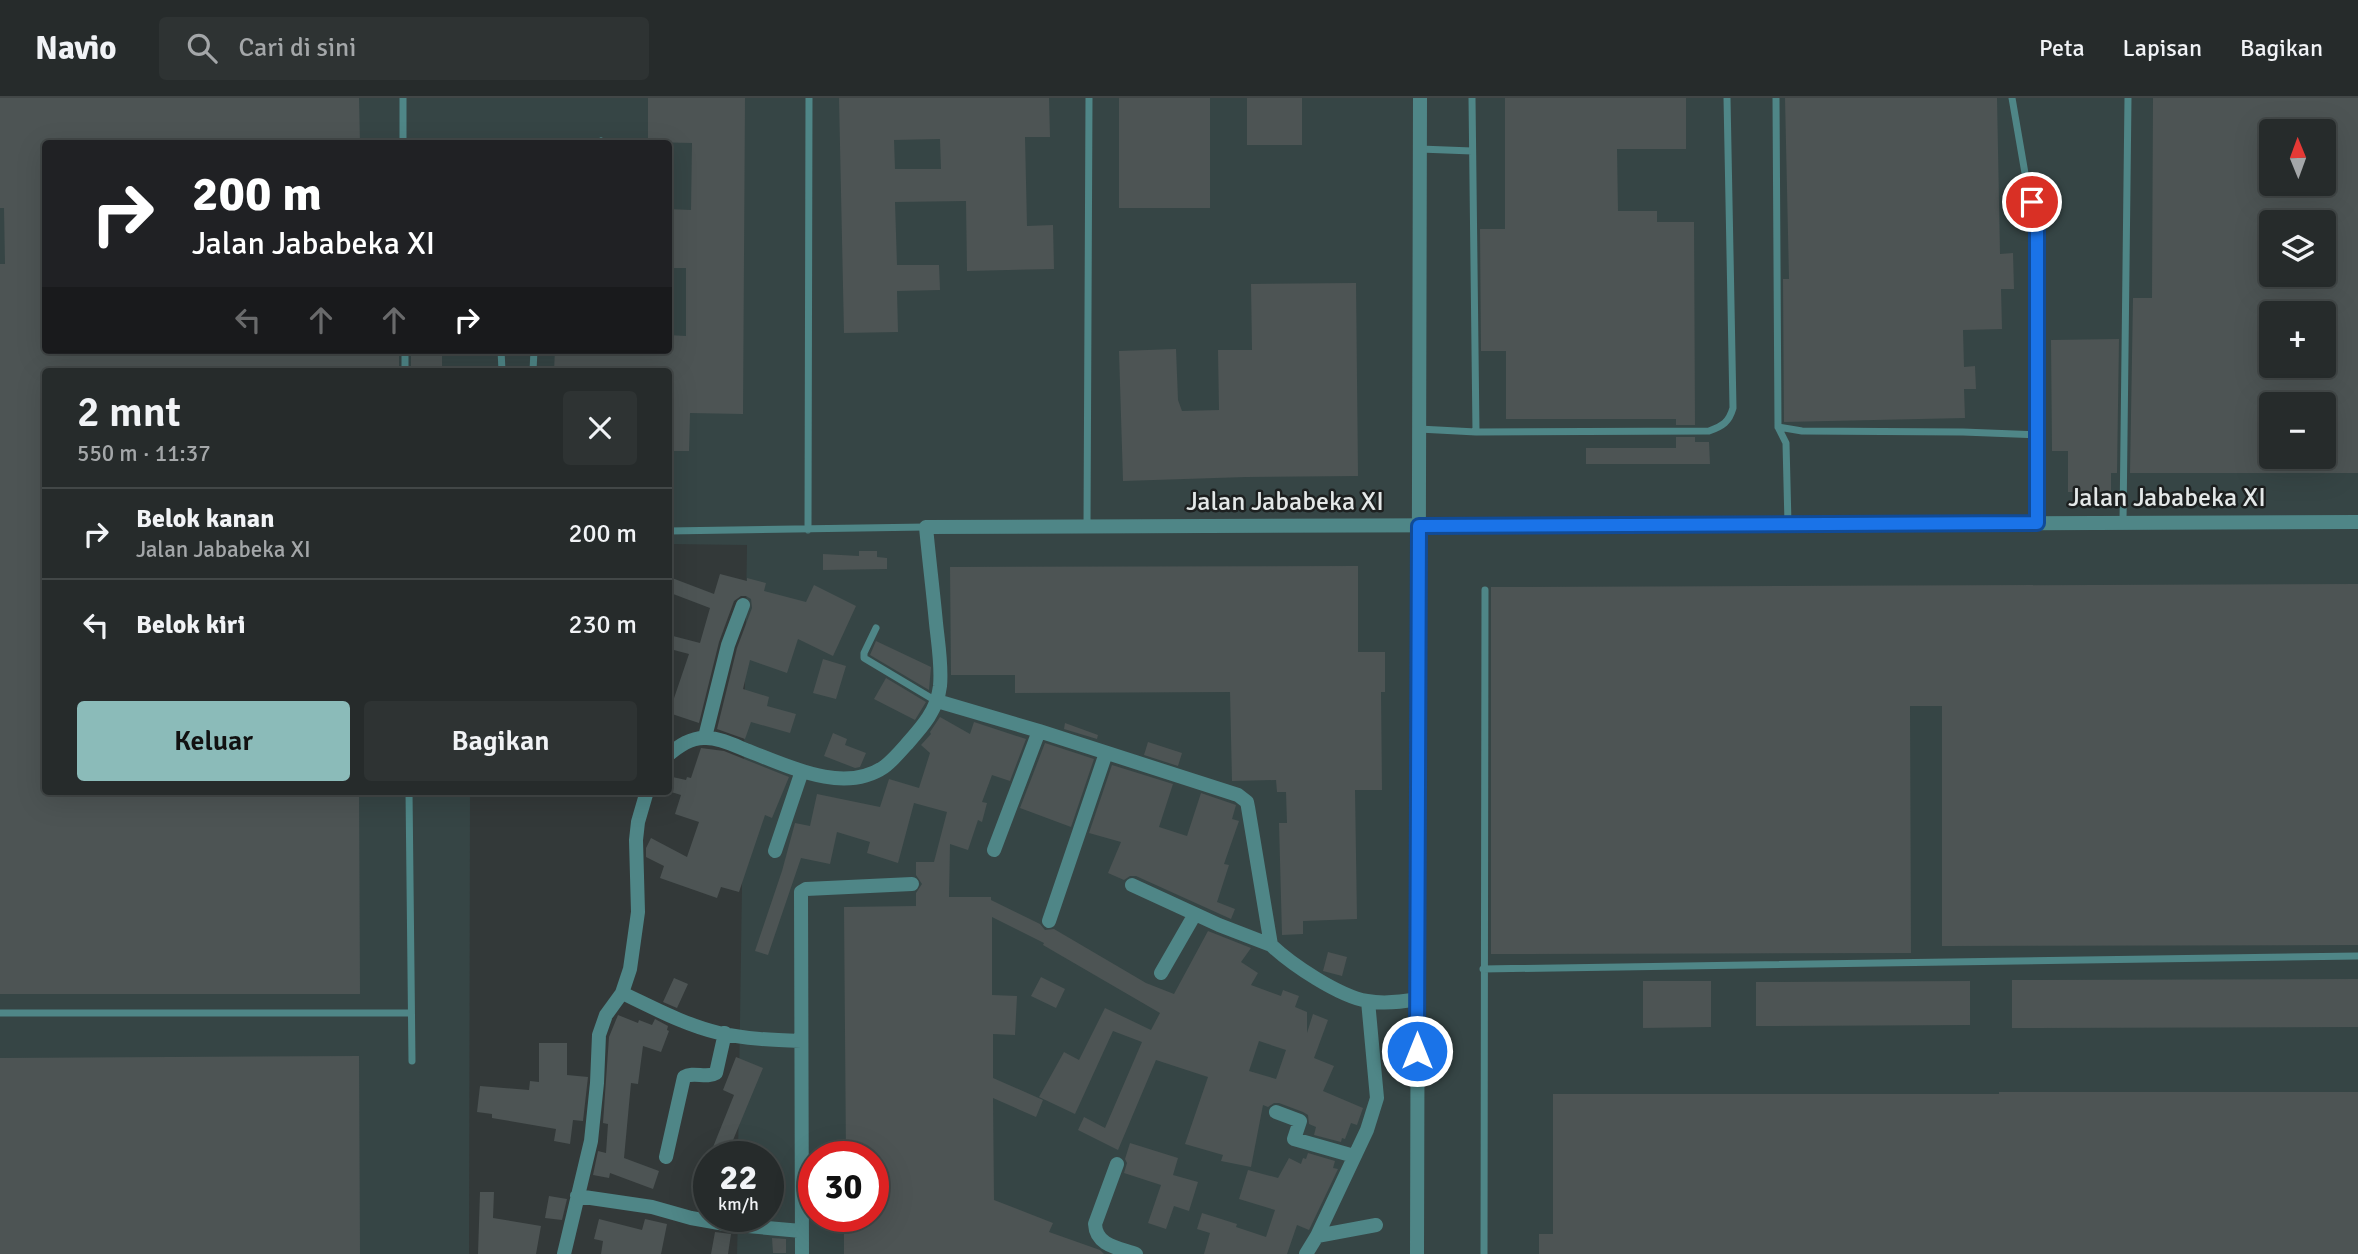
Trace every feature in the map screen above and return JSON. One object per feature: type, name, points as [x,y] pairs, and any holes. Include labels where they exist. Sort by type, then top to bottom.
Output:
[{"type":"street","points":[[1416,1254],[1420,98]]},
{"type":"street","name":"Jalan Jababeka XI","points":[[926,527],[2358,522]]},
{"type":"street","points":[[672,751],[680,744],[705,737],[802,771],[836,778],[873,773],[895,757],[924,725],[937,701],[940,662],[926,527]]},
{"type":"street","points":[[705,737],[728,645],[743,605]]},
{"type":"street","points":[[937,701],[1238,795],[1247,802],[1271,945]]},
{"type":"street","points":[[994,850],[1039,731]]},
{"type":"street","points":[[1049,921],[1106,753]]},
{"type":"street","points":[[775,851],[802,771]]},
{"type":"street","points":[[564,1254],[591,1141],[599,1035],[606,1015],[622,993],[630,969],[638,912],[636,840],[646,795]]},
{"type":"street","points":[[802,1141],[801,892],[806,889],[912,884]]},
{"type":"street","points":[[1132,885],[1271,945],[1305,973],[1354,997],[1368,1001],[1400,1002],[1417,999]]},
{"type":"street","points":[[1161,973],[1195,914]]},
{"type":"street","points":[[622,993],[681,1020],[725,1034],[763,1040],[801,1041]]},
{"type":"street","points":[[1306,1254],[1367,1130],[1378,1094],[1368,1001]]},
{"type":"street","points":[[666,1157],[675,1107],[684,1077],[688,1074],[713,1076],[716,1073],[725,1034]]},
{"type":"street","points":[[1276,1112],[1300,1121],[1294,1139],[1354,1156]]},
{"type":"street","points":[[1117,1164],[1095,1224],[1096,1232],[1102,1241],[1136,1254]]},
{"type":"street","points":[[577,1196],[652,1207],[725,1224],[798,1231]]},
{"type":"street","points":[[1317,1236],[1376,1225]]},
{"type":"street","points":[[802,1232],[802,1254]]},
{"type":"lane","points":[[402,98],[403,140]]},
{"type":"lane","points":[[808,530],[809,98]]},
{"type":"lane","points":[[1087,527],[1088,98]]},
{"type":"lane","points":[[1472,98],[1476,432]]},
{"type":"lane","points":[[1419,429],[1476,432],[1709,431],[1723,426],[1734,408],[1727,98]]},
{"type":"lane","points":[[1776,98],[1778,427],[1786,443],[1788,524]]},
{"type":"lane","points":[[2012,98],[2037,225],[2037,523]]},
{"type":"lane","points":[[2123,523],[2128,98]]},
{"type":"lane","points":[[1420,149],[1472,151]]},
{"type":"lane","points":[[1778,427],[1802,431],[2038,435]]},
{"type":"lane","points":[[672,531],[926,527]]},
{"type":"lane","points":[[1484,1254],[1485,590]]},
{"type":"lane","points":[[876,628],[864,653],[864,659],[937,701]]},
{"type":"lane","points":[[409,795],[412,1061]]},
{"type":"lane","points":[[1483,969],[2358,956]]},
{"type":"lane","points":[[0,1013],[411,1013]]},
{"type":"shaded area","points":[[0,98],[2358,98],[2358,1254],[737,1254],[738,1232],[784,1232],[784,1141],[738,1141],[747,545],[672,544],[672,368],[42,368],[42,795],[470,795],[469,1254],[0,1254]]},
{"type":"building","points":[[0,98],[359,98],[360,140],[42,140],[42,354],[399,354],[399,368],[42,368],[42,795],[359,795],[360,994],[0,994],[0,264],[5,264],[4,208],[0,208]]},
{"type":"building","points":[[648,98],[745,98],[743,414],[690,413],[689,451],[672,451],[672,368],[554,368],[555,354],[672,354],[672,335],[686,336],[686,268],[672,268],[672,209],[691,210],[692,143],[648,140]]},
{"type":"building","points":[[839,98],[1049,98],[1050,137],[1025,137],[1027,226],[1053,225],[1054,269],[967,271],[966,201],[895,202],[897,265],[939,265],[940,290],[897,291],[898,332],[844,333]],"holes":[[[940,139],[941,169],[895,169],[894,140]]]},
{"type":"building","points":[[1119,98],[1210,98],[1210,208],[1119,208]]},
{"type":"building","points":[[1247,98],[1302,98],[1302,145],[1247,145]]},
{"type":"building","points":[[1505,98],[1686,98],[1686,149],[1617,149],[1618,211],[1657,211],[1657,222],[1694,222],[1695,425],[1676,425],[1676,419],[1506,419],[1506,351],[1481,351],[1480,229],[1505,229]]},
{"type":"building","points":[[1785,98],[1997,98],[2000,254],[2013,253],[2014,289],[2001,289],[2002,329],[1963,330],[1964,367],[1975,366],[1976,389],[1964,389],[1965,418],[1784,422],[1783,279],[1789,279]]},
{"type":"building","points":[[2153,98],[2358,98],[2358,473],[2130,473],[2133,298],[2152,298]]},
{"type":"building","points":[[1356,283],[1358,476],[1123,481],[1119,351],[1176,349],[1178,400],[1182,411],[1219,410],[1218,350],[1252,350],[1251,284]]},
{"type":"building","points":[[2119,339],[2117,473],[2111,473],[2111,492],[2068,492],[2068,451],[2052,451],[2051,340]]},
{"type":"building","points":[[411,354],[442,354],[442,368],[411,368]]},
{"type":"building","points":[[1676,437],[1695,437],[1695,442],[1709,442],[1710,464],[1586,464],[1586,448],[1676,448]]},
{"type":"building","points":[[859,551],[877,551],[877,557],[887,558],[887,569],[823,570],[823,554],[859,556]]},
{"type":"building","points":[[1358,566],[1358,652],[1385,652],[1385,692],[1381,692],[1382,790],[1355,790],[1357,919],[1303,921],[1303,934],[1282,935],[1279,823],[1287,823],[1286,792],[1277,792],[1276,780],[1232,781],[1230,692],[1015,693],[1015,675],[951,675],[950,567]]},
{"type":"building","points":[[720,574],[766,583],[764,591],[806,602],[814,585],[856,606],[833,656],[798,639],[787,673],[750,660],[743,689],[769,697],[767,706],[796,714],[790,733],[751,722],[745,739],[717,729],[737,648],[752,608],[751,599],[746,596],[734,601],[719,642],[699,723],[672,714],[672,704],[689,654],[672,650],[673,636],[700,643],[710,608],[672,594],[672,578],[714,594]]},
{"type":"building","points":[[2358,584],[2358,945],[1942,946],[1942,706],[1910,706],[1911,953],[1491,954],[1491,587]]},
{"type":"building","points":[[876,641],[931,667],[929,690],[870,655]]},
{"type":"building","points":[[823,659],[846,666],[836,699],[813,693]]},
{"type":"building","points":[[886,678],[926,702],[915,720],[874,699]]},
{"type":"building","points":[[940,717],[970,734],[974,722],[1026,739],[1010,781],[992,775],[982,802],[987,803],[982,822],[978,820],[968,850],[950,844],[949,897],[991,897],[991,900],[1040,924],[1045,930],[1054,929],[1146,983],[1174,994],[1208,931],[1251,948],[1241,962],[1258,973],[1251,985],[1281,996],[1283,990],[1299,996],[1295,1007],[1307,1012],[1307,1033],[1313,1014],[1328,1020],[1314,1058],[1334,1066],[1323,1091],[1363,1108],[1357,1125],[1351,1123],[1345,1139],[1342,1138],[1341,1142],[1314,1135],[1316,1127],[1309,1124],[1308,1115],[1274,1103],[1268,1107],[1263,1105],[1251,1167],[1221,1161],[1223,1155],[1185,1144],[1208,1077],[1156,1060],[1118,1150],[1078,1130],[1084,1117],[1105,1128],[1142,1042],[1113,1031],[1075,1114],[1039,1097],[1064,1052],[1079,1060],[1105,1008],[1151,1030],[1160,1013],[1043,945],[1044,943],[992,917],[992,995],[1017,996],[1015,1035],[993,1034],[993,1078],[1043,1100],[1036,1117],[993,1098],[994,1200],[1053,1223],[1049,1232],[1100,1250],[1104,1254],[844,1254],[844,1232],[889,1232],[889,1141],[846,1141],[844,907],[916,906],[916,893],[922,884],[916,875],[916,862],[934,862],[947,812],[914,803],[898,863],[867,853],[870,842],[837,832],[830,864],[801,858],[768,955],[755,951],[795,823],[810,826],[817,794],[880,807],[889,779],[919,788],[930,753],[921,745]],"holes":[[[1259,1041],[1286,1050],[1276,1079],[1249,1071]]]},
{"type":"building","points":[[1065,723],[1098,735],[1097,739],[1064,729]]},
{"type":"building","points":[[833,733],[847,739],[845,745],[866,753],[860,767],[855,768],[824,756]]},
{"type":"building","points":[[1148,742],[1182,753],[1178,766],[1144,755]]},
{"type":"building","points":[[1045,743],[1094,759],[1071,827],[1020,808]]},
{"type":"building","points":[[701,748],[724,751],[789,777],[772,818],[765,815],[739,892],[721,887],[717,898],[660,878],[664,866],[646,857],[646,848],[651,838],[687,857],[699,822],[675,814],[681,795],[672,792],[672,777],[686,780],[687,777],[691,778]]},
{"type":"building","points":[[1112,765],[1173,784],[1159,827],[1187,836],[1201,793],[1236,805],[1232,819],[1239,821],[1224,864],[1229,865],[1217,902],[1235,909],[1231,919],[1136,876],[1124,880],[1108,873],[1121,842],[1089,833]]},
{"type":"building","points":[[1328,952],[1347,957],[1342,976],[1323,971]]},
{"type":"building","points":[[1041,977],[1065,989],[1056,1008],[1031,996]]},
{"type":"building","points":[[674,978],[688,984],[677,1008],[663,1002]]},
{"type":"building","points":[[2358,979],[2358,1027],[2012,1028],[2012,980]]},
{"type":"building","points":[[1643,981],[1711,981],[1711,1027],[1643,1028]]},
{"type":"building","points":[[1970,981],[1970,1025],[1756,1026],[1756,982]]},
{"type":"building","points":[[618,1015],[652,1025],[655,1019],[668,1026],[669,1031],[661,1052],[643,1046],[638,1084],[631,1083],[624,1158],[659,1171],[653,1189],[610,1173],[609,1178],[593,1175],[598,1151],[606,1153],[608,1124],[603,1123],[609,1037]]},
{"type":"building","points":[[539,1043],[567,1043],[567,1075],[588,1077],[583,1121],[573,1120],[570,1144],[554,1141],[556,1129],[492,1118],[492,1114],[477,1112],[480,1086],[529,1090],[530,1081],[539,1082]]},
{"type":"building","points":[[359,1056],[360,1254],[0,1254],[0,1058]]},
{"type":"building","points":[[736,1057],[763,1068],[733,1141],[715,1141],[734,1095],[723,1090]]},
{"type":"building","points":[[2358,1092],[2358,1254],[1539,1254],[1539,1234],[1553,1234],[1553,1094]]},
{"type":"building","points":[[1130,1143],[1178,1158],[1173,1175],[1198,1182],[1189,1211],[1174,1206],[1166,1229],[1148,1223],[1161,1185],[1124,1173]]},
{"type":"building","points":[[1308,1153],[1335,1161],[1333,1168],[1338,1169],[1309,1230],[1297,1225],[1287,1254],[1204,1254],[1210,1233],[1197,1229],[1202,1213],[1266,1237],[1275,1210],[1239,1199],[1248,1170],[1278,1178],[1289,1158],[1301,1164]]},
{"type":"building","points":[[480,1192],[494,1192],[493,1218],[541,1226],[536,1254],[478,1254]]},
{"type":"building","points":[[549,1196],[567,1199],[562,1220],[545,1218]]},
{"type":"building","points":[[599,1219],[642,1230],[645,1219],[667,1224],[661,1254],[601,1254],[603,1241],[594,1239]]},
{"type":"building","points":[[715,1232],[731,1234],[728,1254],[711,1254]]},
{"type":"building","points":[[772,1238],[786,1239],[786,1253],[773,1253]]},
{"type":"route","points":[[1417,1051],[1419,526],[2037,523],[2037,225],[2032,202]]}]
